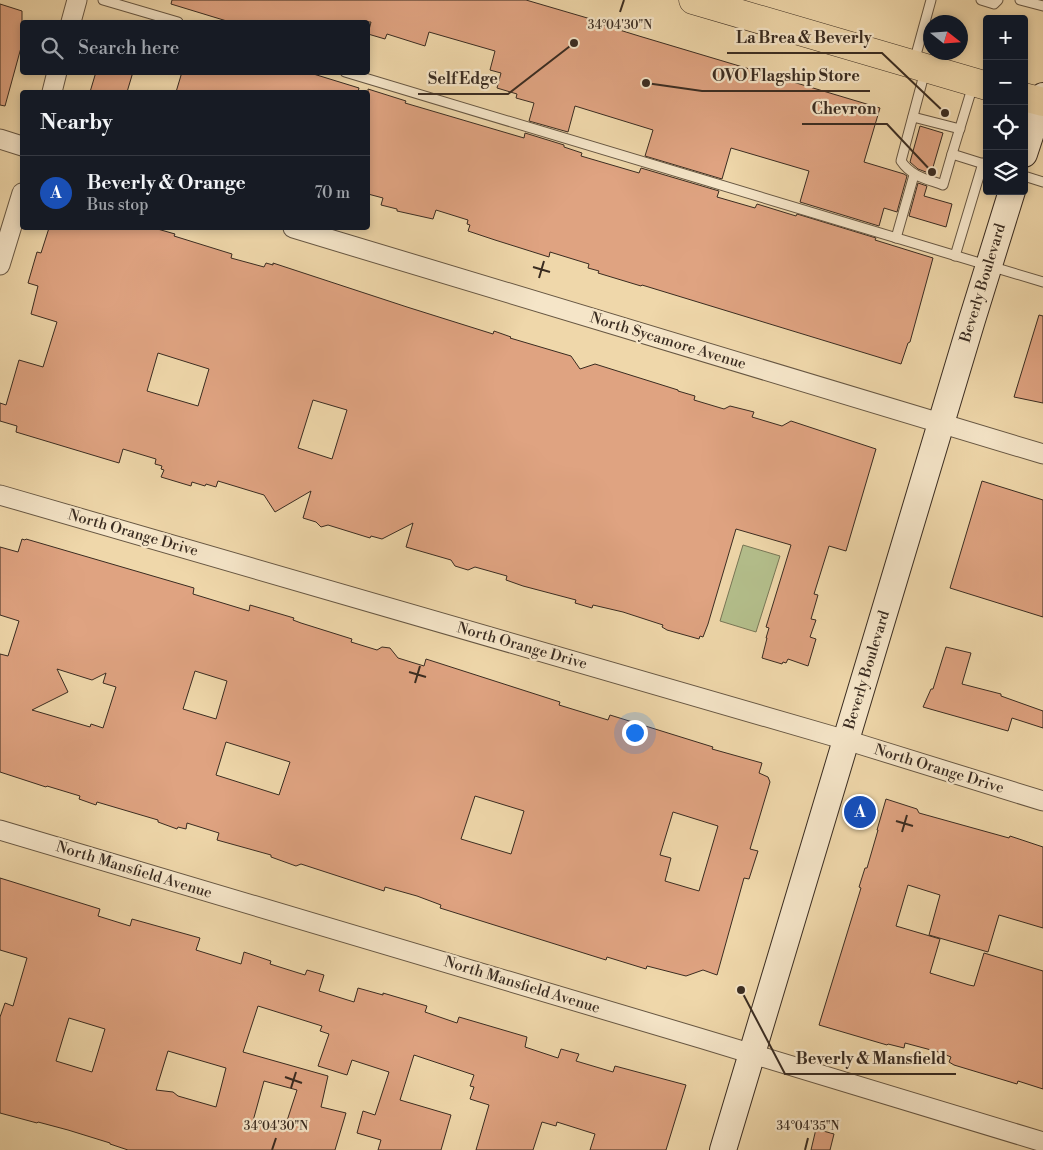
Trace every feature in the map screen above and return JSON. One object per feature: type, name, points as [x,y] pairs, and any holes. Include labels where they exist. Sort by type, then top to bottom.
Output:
[{"type":"main road","points":[[693,0],[980,84]]},
{"type":"main road","points":[[1025,150],[1038,99]]},
{"type":"main road","name":"Beverly Boulevard","points":[[723,1150],[988,265],[1011,195]]},
{"type":"street","points":[[72,20],[77,0]]},
{"type":"street","points":[[53,90],[57,75]]},
{"type":"street","points":[[0,138],[20,145]]},
{"type":"street","points":[[0,265],[20,200]]},
{"type":"street","name":"North Sycamore Avenue","points":[[300,230],[1043,454]]},
{"type":"street","name":"North Orange Drive","points":[[0,494],[846,740],[1043,801]]},
{"type":"street","name":"North Mansfield Avenue","points":[[0,830],[1043,1142]]},
{"type":"lane","points":[[103,0],[171,20]]},
{"type":"lane","points":[[930,0],[913,117],[901,161],[914,175],[943,185],[960,129],[980,84]]},
{"type":"lane","points":[[981,0],[994,4],[998,0]]},
{"type":"lane","points":[[1020,0],[1043,6]]},
{"type":"lane","points":[[355,75],[1043,282]]},
{"type":"lane","points":[[913,117],[960,129]]},
{"type":"lane","points":[[952,154],[983,163]]},
{"type":"lane","points":[[955,256],[983,170]]},
{"type":"lane","points":[[896,238],[914,175]]},
{"type":"lane","points":[[1028,177],[1043,182]]},
{"type":"green space","points":[[743,545],[780,556],[756,632],[720,621]]},
{"type":"building","points":[[172,0],[526,0],[880,108],[864,162],[907,176],[897,212],[884,208],[879,226],[800,202],[809,171],[731,148],[722,179],[645,156],[653,130],[575,106],[568,132],[529,121],[534,103],[516,98],[517,94],[497,88],[501,73],[490,70],[495,51],[429,32],[425,46],[387,34],[385,39],[370,35],[370,20],[223,20],[171,4]]},
{"type":"building","points":[[0,4],[22,11],[22,20],[20,20],[20,51],[5,106],[0,105]]},
{"type":"building","points":[[95,75],[132,75],[128,90],[91,90]]},
{"type":"building","points":[[181,75],[317,75],[359,88],[358,90],[177,90]]},
{"type":"building","points":[[368,89],[406,101],[405,103],[524,138],[525,133],[564,145],[564,147],[582,153],[581,156],[639,173],[641,168],[719,191],[717,197],[755,208],[757,204],[796,216],[797,214],[933,258],[910,342],[901,364],[598,273],[599,271],[588,268],[589,264],[550,252],[549,257],[495,240],[468,231],[470,225],[467,224],[468,220],[436,210],[433,219],[397,211],[397,209],[381,205],[383,198],[370,195],[370,90]]},
{"type":"building","points":[[920,126],[943,133],[931,174],[918,169],[910,162]]},
{"type":"building","points":[[918,183],[927,186],[924,196],[952,204],[946,227],[909,216]]},
{"type":"building","points":[[48,230],[161,230],[175,234],[174,236],[232,254],[231,258],[264,267],[266,263],[273,265],[273,263],[493,334],[494,331],[510,338],[571,356],[580,369],[595,364],[695,396],[694,400],[724,409],[730,406],[754,412],[752,417],[782,426],[791,421],[876,449],[846,551],[829,546],[814,594],[818,595],[811,619],[816,620],[810,637],[816,639],[808,666],[788,659],[786,663],[783,662],[782,664],[762,658],[769,628],[766,627],[791,545],[736,529],[708,624],[703,637],[700,636],[699,639],[667,630],[662,627],[663,625],[623,612],[593,605],[592,608],[575,603],[576,600],[523,586],[506,580],[507,576],[475,567],[468,570],[455,566],[451,560],[406,547],[413,523],[382,539],[371,536],[370,538],[328,525],[321,527],[316,522],[303,518],[311,491],[275,512],[264,495],[218,481],[216,487],[192,482],[191,486],[161,477],[164,470],[161,469],[162,466],[155,464],[156,459],[123,449],[119,463],[16,432],[17,426],[0,421],[0,403],[6,405],[19,360],[43,367],[57,322],[31,314],[38,286],[28,283],[37,252],[41,253]],"holes":[[[158,353],[209,369],[198,406],[147,391]],[[313,400],[347,410],[332,459],[298,448]]]},
{"type":"building","points":[[1039,315],[1043,316],[1043,403],[1014,397]]},
{"type":"building","points":[[982,481],[1043,500],[1043,617],[950,588]]},
{"type":"building","points":[[22,539],[26,539],[194,588],[193,594],[249,611],[250,605],[294,618],[293,620],[352,639],[351,642],[377,650],[382,647],[390,648],[398,658],[424,666],[426,659],[560,702],[559,705],[608,720],[610,715],[713,747],[712,749],[762,763],[759,773],[768,777],[770,782],[750,849],[758,851],[749,879],[744,878],[717,975],[703,970],[686,976],[647,966],[646,969],[607,957],[606,960],[440,908],[441,905],[417,896],[385,887],[384,891],[301,864],[296,866],[271,857],[271,855],[217,840],[219,833],[187,823],[186,829],[178,827],[177,829],[158,822],[158,820],[97,802],[96,805],[79,799],[80,796],[0,772],[0,654],[8,656],[19,621],[0,615],[0,547],[18,552]],"holes":[[[57,669],[92,680],[106,673],[103,683],[116,687],[103,728],[91,724],[90,727],[32,710],[68,692]],[[195,671],[227,681],[216,719],[183,709]],[[226,742],[290,762],[279,795],[216,775]],[[475,796],[524,811],[511,854],[461,839]],[[673,812],[718,826],[699,891],[665,881],[671,858],[660,855]]]},
{"type":"building","points":[[946,647],[971,653],[962,684],[1001,694],[1001,696],[1043,711],[1043,728],[1012,718],[1008,731],[923,707],[931,689],[933,689]]},
{"type":"building","points":[[886,799],[917,809],[919,813],[1009,838],[1010,836],[1043,847],[1043,928],[999,915],[988,952],[929,935],[940,895],[908,885],[896,926],[940,939],[930,973],[969,985],[974,986],[984,953],[1043,971],[1043,1089],[1018,1081],[1017,1084],[954,1065],[949,1062],[951,1057],[946,1054],[905,1043],[904,1048],[887,1045],[819,1025]]},
{"type":"building","points":[[0,878],[100,909],[98,916],[130,926],[132,919],[200,938],[196,950],[241,964],[244,952],[271,961],[270,964],[305,975],[307,970],[324,975],[319,991],[354,1002],[358,988],[383,995],[383,993],[427,1006],[425,1012],[457,1023],[459,1017],[527,1037],[525,1047],[558,1058],[561,1049],[579,1054],[576,1061],[613,1072],[615,1066],[686,1085],[666,1150],[590,1150],[595,1134],[557,1122],[556,1126],[542,1122],[533,1150],[476,1150],[489,1105],[470,1099],[474,1087],[470,1086],[474,1075],[414,1055],[400,1100],[451,1115],[441,1150],[378,1150],[381,1140],[357,1133],[363,1111],[375,1115],[389,1072],[352,1060],[347,1075],[318,1066],[329,1034],[320,1031],[322,1026],[258,1006],[243,1052],[328,1076],[321,1107],[346,1113],[335,1150],[128,1150],[68,1130],[0,1113],[0,1017],[5,1003],[13,1006],[27,958],[0,950]],"holes":[[[69,1018],[105,1029],[92,1072],[56,1061]],[[168,1051],[226,1068],[216,1107],[178,1096],[173,1092],[156,1090]],[[264,1081],[297,1090],[284,1130],[253,1121]]]},
{"type":"building","points":[[816,1129],[834,1134],[830,1150],[811,1150]]},
{"type":"place","name":"Self Edge","points":[[574,43]]},
{"type":"place","name":"OVO Flagship Store","points":[[646,83]]},
{"type":"place","name":"La Brea & Beverly","points":[[945,113]]},
{"type":"place","name":"Chevron","points":[[932,172]]},
{"type":"place","name":"Beverly & Orange","points":[[860,812]]},
{"type":"place","name":"Beverly & Mansfield","points":[[741,990]]}]
